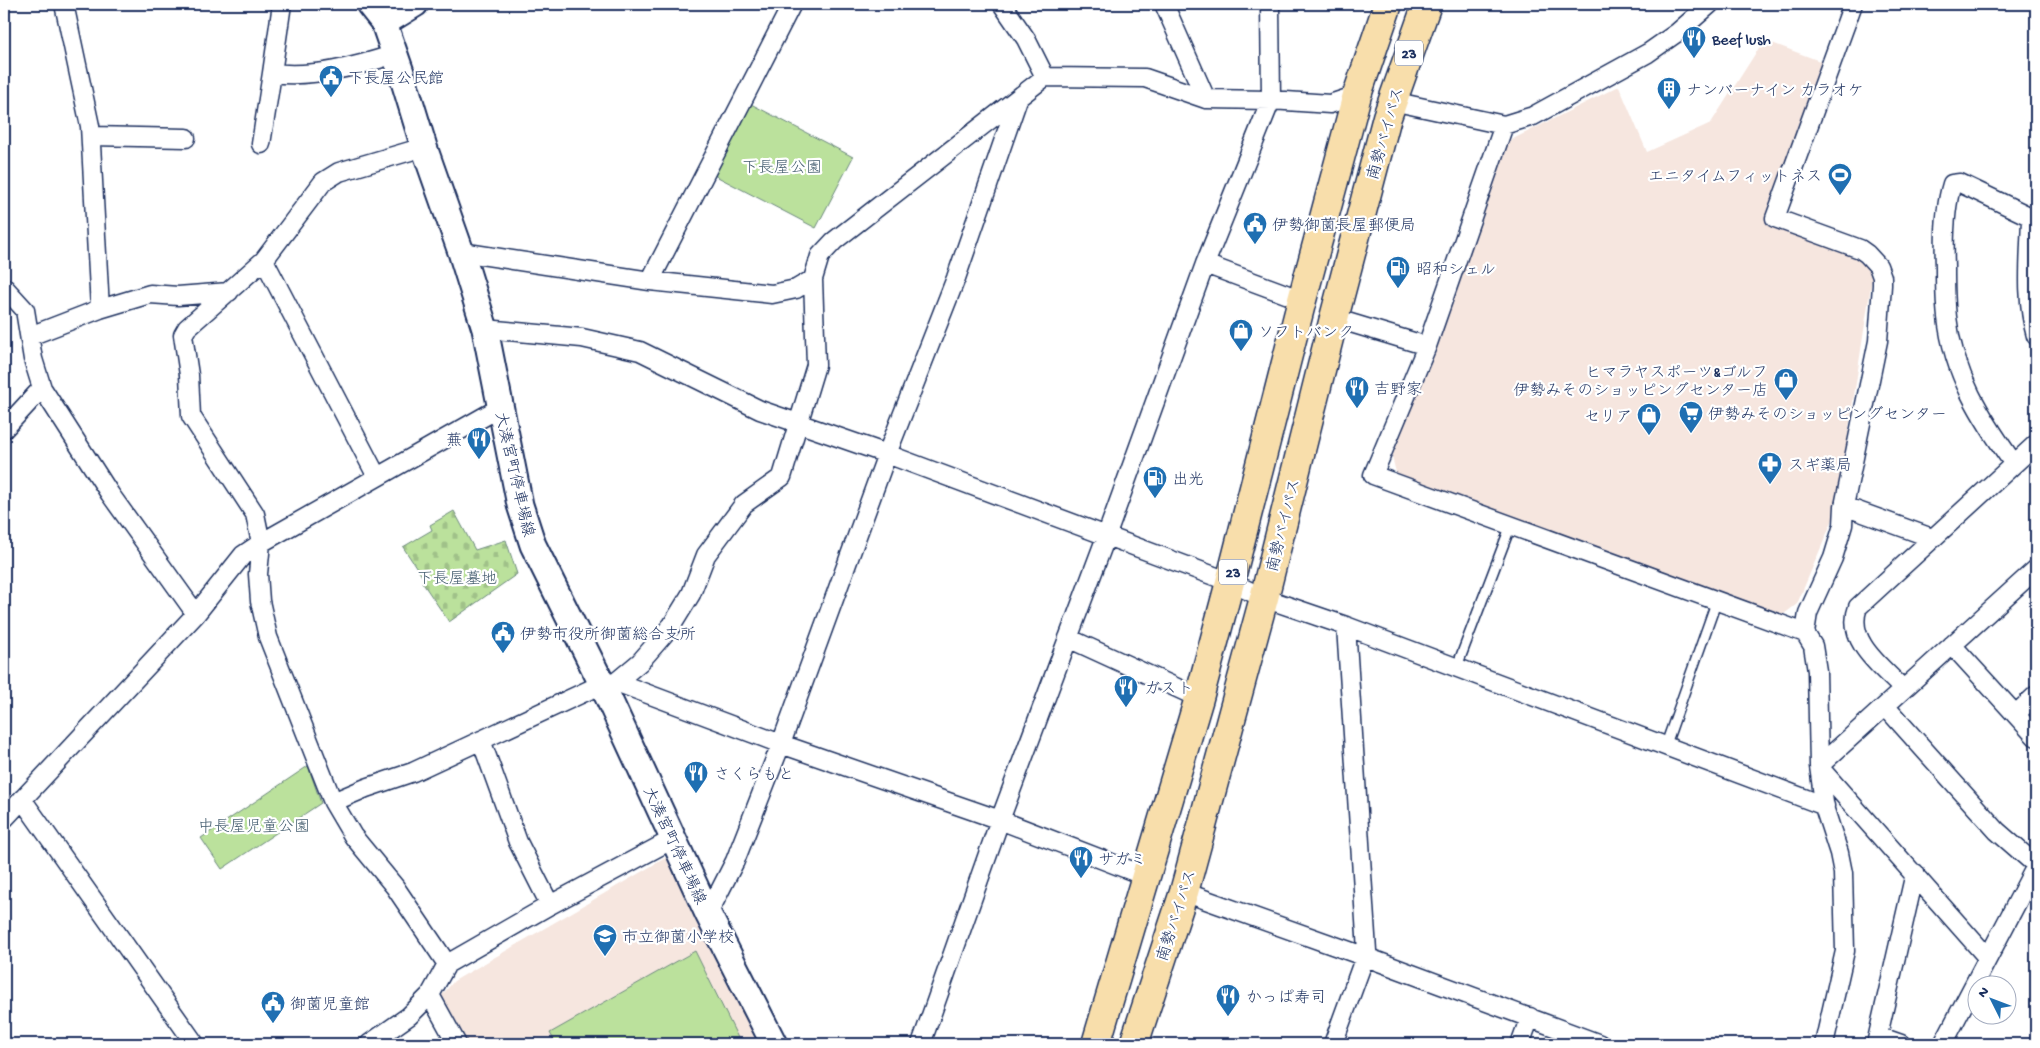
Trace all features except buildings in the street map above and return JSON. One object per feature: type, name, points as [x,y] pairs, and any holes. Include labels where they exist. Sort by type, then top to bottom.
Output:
[{"type":"highway","name":"23","points":[[1096,1044],[1198,698],[1230,582],[1357,95],[1388,4]]},
{"type":"highway","name":"南勢バイパス","points":[[1134,1044],[1184,892],[1264,598],[1334,318],[1392,101],[1426,4]]},
{"type":"main road","name":"大湊宮町停車場線","points":[[415,4],[376,13],[394,54],[485,329],[520,505],[533,546],[609,683],[672,839],[774,1044]]},
{"type":"street","points":[[64,4],[90,126],[100,309]]},
{"type":"street","points":[[261,144],[282,4]]},
{"type":"street","points":[[650,281],[792,4]]},
{"type":"street","points":[[1002,4],[1026,39],[1045,77]]},
{"type":"street","points":[[1164,4],[1206,100]]},
{"type":"street","points":[[921,1044],[1000,820],[1106,537],[1205,264],[1271,100],[1270,4]]},
{"type":"street","points":[[1392,101],[1504,125],[1533,116],[1648,53],[1678,32],[1710,4]]},
{"type":"street","points":[[1805,633],[1808,613],[1833,558],[1843,525],[1844,506],[1878,341],[1882,277],[1878,266],[1860,249],[1775,218],[1853,4]]},
{"type":"street","points":[[272,73],[293,75],[358,66],[394,54]]},
{"type":"street","points":[[333,802],[366,788],[413,772],[609,683],[640,662],[672,625],[691,594],[706,555],[744,504],[782,477],[816,365],[813,279],[820,256],[834,241],[1018,100],[1045,77],[1145,78],[1206,100],[1271,100],[1330,104],[1357,95]]},
{"type":"street","points":[[708,914],[735,861],[780,744],[887,454],[956,278],[1018,100]]},
{"type":"street","points":[[1504,125],[1427,346],[1373,474],[1805,633],[1813,646],[1818,671],[1819,766],[1825,806],[1840,853],[1843,873],[1845,951],[1824,1044]]},
{"type":"street","points":[[91,136],[186,138]]},
{"type":"street","points":[[424,147],[339,172],[323,182],[264,260],[194,322],[183,335],[189,376],[191,416],[255,514],[261,543],[258,574],[260,601],[268,637],[333,802],[352,836],[395,887],[446,964]]},
{"type":"street","points":[[2014,464],[1986,424],[1969,395],[1956,359],[1949,331],[1945,294],[1945,257],[1947,200],[1952,184],[1960,183],[2034,217],[2028,284],[2031,316],[2036,336]]},
{"type":"street","points":[[461,252],[650,281],[772,294],[796,289],[813,279]]},
{"type":"street","points":[[264,260],[377,477]]},
{"type":"street","points":[[1205,264],[1302,300]]},
{"type":"street","points":[[4,287],[25,310],[42,388],[110,494],[196,614]]},
{"type":"street","points":[[30,336],[100,309],[150,294],[178,296],[229,292]]},
{"type":"street","points":[[1334,318],[1427,346]]},
{"type":"street","points":[[485,329],[582,338],[640,351],[760,410],[887,454],[1230,582],[1264,598],[1346,626],[1825,806]]},
{"type":"street","points":[[4,429],[42,388]]},
{"type":"street","points":[[4,819],[196,614],[243,556],[261,543],[501,407]]},
{"type":"street","points":[[1903,689],[1861,644],[1855,615],[1858,607],[1864,599],[2036,444]]},
{"type":"street","points":[[1844,506],[1932,538]]},
{"type":"street","points":[[1819,766],[2036,569]]},
{"type":"street","points":[[1333,1044],[1367,951],[1346,626]]},
{"type":"street","points":[[1068,638],[1198,698]]},
{"type":"street","points":[[1952,645],[2036,737]]},
{"type":"street","points":[[609,683],[1000,820],[1145,876]]},
{"type":"street","points":[[2016,714],[2036,695]]},
{"type":"street","points":[[1885,706],[1997,831],[2036,865],[1943,1044]]},
{"type":"street","points":[[481,740],[518,842],[550,905]]},
{"type":"street","points":[[1819,766],[1987,957]]},
{"type":"street","points":[[22,799],[195,1044]]},
{"type":"street","points":[[369,1044],[409,1016],[430,995],[446,964],[672,839]]},
{"type":"street","points":[[1901,1044],[1877,1040],[1915,873]]},
{"type":"street","points":[[1184,892],[1600,1044]]},
{"type":"street","points":[[430,995],[457,1044]]},
{"type":"street","points":[[1520,1044],[1530,1018]]},
{"type":"lane","points":[[1456,668],[1511,525]]},
{"type":"lane","points":[[1665,747],[1717,600]]},
{"type":"shaded area","points":[[1764,40],[1825,63],[1766,221],[1849,248],[1873,272],[1836,512],[1797,604],[1784,614],[1398,480],[1392,457],[1509,141],[1619,86],[1647,152],[1711,123]]},
{"type":"shaded area","name":"市立御薗小学校","points":[[667,857],[758,1044],[461,1044],[437,1001],[454,981]]},
{"type":"green space","name":"下長屋公園","points":[[749,103],[853,157],[816,228],[712,174]]},
{"type":"green space","name":"下長屋墓地","points":[[454,511],[475,550],[506,540],[517,574],[449,622],[422,582],[424,579],[403,547],[432,530],[430,525]]},
{"type":"green space","name":"中長屋児童公園","points":[[308,766],[321,803],[222,869],[201,838]]},
{"type":"green space","points":[[695,951],[741,1044],[556,1044],[550,1033]]},
{"type":"place","name":"Beef lush","points":[[1694,59]]},
{"type":"place","name":"下長屋公民館","points":[[331,98]]},
{"type":"place","name":"ナンバーナイン カラオケ","points":[[1669,110]]},
{"type":"place","name":"エニタイムフィットネス","points":[[1840,196]]},
{"type":"place","name":"伊勢御薗長屋郵便局","points":[[1255,245]]},
{"type":"place","name":"昭和シェル","points":[[1398,289]]},
{"type":"place","name":"ソフトバンク","points":[[1241,352]]},
{"type":"place","name":"ヒマラヤスポーツ&ゴルフ 伊勢みそのショッピングセンター店","points":[[1786,401]]},
{"type":"place","name":"吉野家","points":[[1357,409]]},
{"type":"place","name":"伊勢みそのショッピングセンター","points":[[1691,434]]},
{"type":"place","name":"セリア","points":[[1649,436]]},
{"type":"place","name":"蕪","points":[[479,460]]},
{"type":"place","name":"スギ薬局","points":[[1770,485]]},
{"type":"place","name":"出光","points":[[1155,499]]},
{"type":"place","name":"伊勢市役所御薗総合支所","points":[[503,654]]},
{"type":"place","name":"ガスト","points":[[1126,708]]},
{"type":"place","name":"さくらもと","points":[[696,794]]},
{"type":"place","name":"サガミ","points":[[1081,879]]},
{"type":"place","name":"市立御薗小学校","points":[[605,957]]},
{"type":"place","name":"かっぱ寿司","points":[[1228,1017]]},
{"type":"place","name":"御薗児童館","points":[[273,1024]]}]
